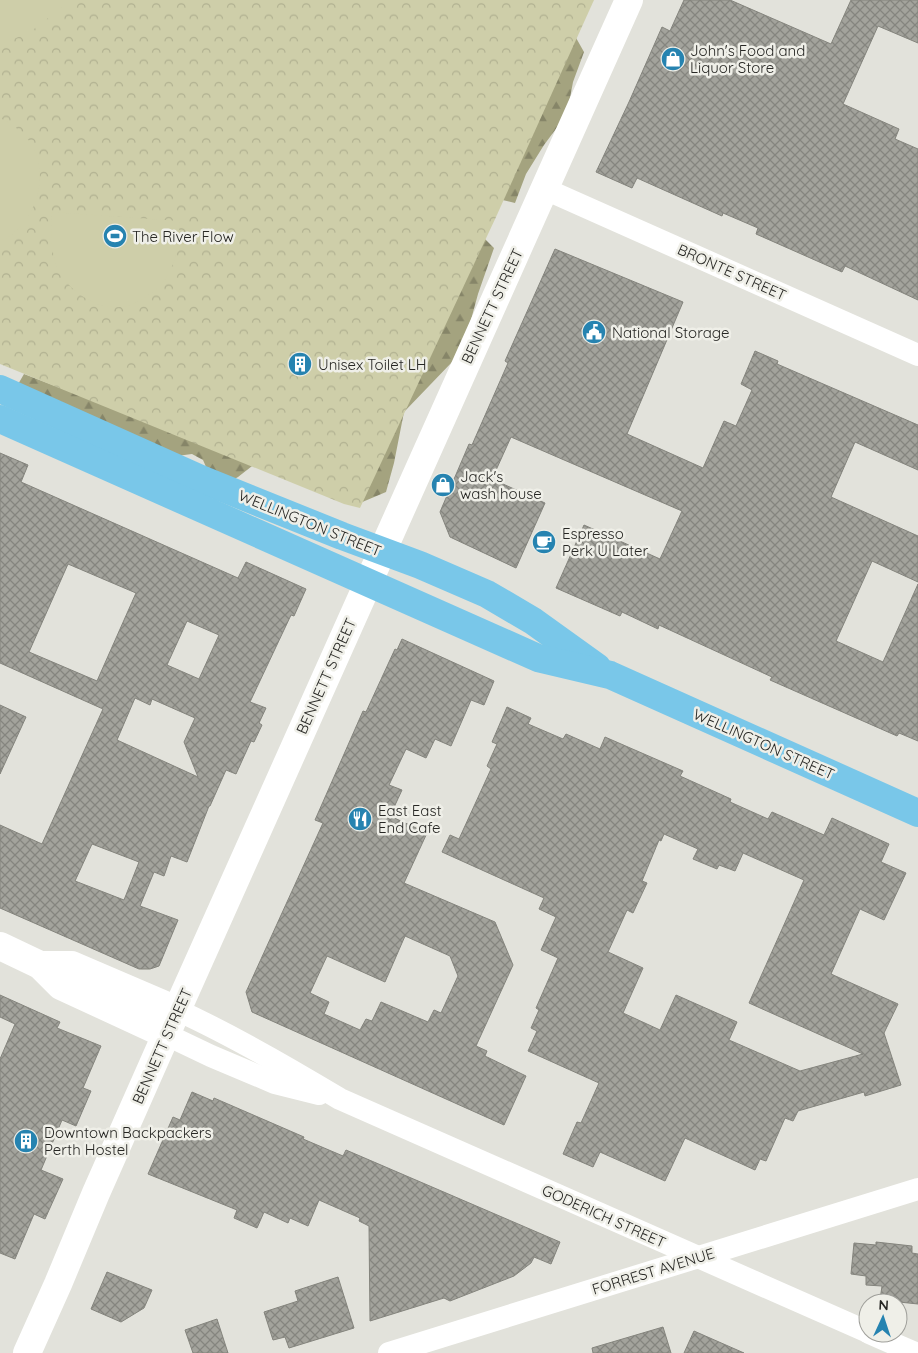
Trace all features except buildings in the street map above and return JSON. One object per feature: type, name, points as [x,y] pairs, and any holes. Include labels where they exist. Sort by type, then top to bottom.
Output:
[{"type":"main road","name":"BENNETT STREET","points":[[26,1353],[177,1010],[629,0]]},
{"type":"main road","name":"WELLINGTON STREET","points":[[0,389],[204,480],[436,572],[504,603],[610,675]]},
{"type":"main road","name":"WELLINGTON STREET","points":[[0,419],[538,658],[610,675],[918,813]]},
{"type":"main road","name":"GODERICH STREET","points":[[0,946],[40,965],[61,986],[167,1035]]},
{"type":"main road","name":"GODERICH STREET","points":[[40,965],[72,965],[177,1010]]},
{"type":"street","name":"BRONTE STREET","points":[[545,189],[918,355]]},
{"type":"street","name":"GODERICH STREET","points":[[177,1010],[231,1036],[340,1099],[858,1328]]},
{"type":"street","name":"GODERICH STREET","points":[[167,1035],[275,1083],[340,1099]]},
{"type":"street","name":"FORREST AVENUE","points":[[389,1353],[918,1189]]},
{"type":"street","name":"GODERICH STREET","points":[[892,1343],[915,1353]]},
{"type":"green space","points":[[0,0],[594,0],[496,217],[360,508],[344,504],[0,364]]},
{"type":"green space","points":[[0,0],[71,0],[29,33],[0,44]]},
{"type":"green space","points":[[575,36],[584,52],[573,82],[567,114],[526,174],[515,203],[498,199]]},
{"type":"green space","points":[[0,118],[24,134],[36,155],[40,169],[39,184],[31,212],[23,224],[12,234],[0,241]]},
{"type":"green space","points":[[51,212],[180,221],[176,254],[172,267],[160,286],[139,301],[116,307],[106,306],[87,299],[71,287],[59,272],[52,247]]},
{"type":"green space","points":[[481,235],[494,248],[469,327],[454,360],[404,412],[386,492],[360,503]]},
{"type":"green space","points":[[24,374],[256,463],[238,477],[222,486],[210,476],[203,460],[192,454],[169,457],[17,386]]},
{"type":"place","name":"John's Food and Liquor Store","points":[[673,59]]},
{"type":"place","name":"The River Flow","points":[[115,236]]},
{"type":"place","name":"National Storage","points":[[594,332]]},
{"type":"place","name":"Unisex Toilet LH","points":[[300,364]]},
{"type":"place","name":"Jack's wash house","points":[[443,485]]},
{"type":"place","name":"Espresso Perk U Later","points":[[544,542]]},
{"type":"place","name":"East East End Cafe","points":[[360,819]]},
{"type":"place","name":"Downtown Backpackers Perth Hostel","points":[[26,1141]]}]
